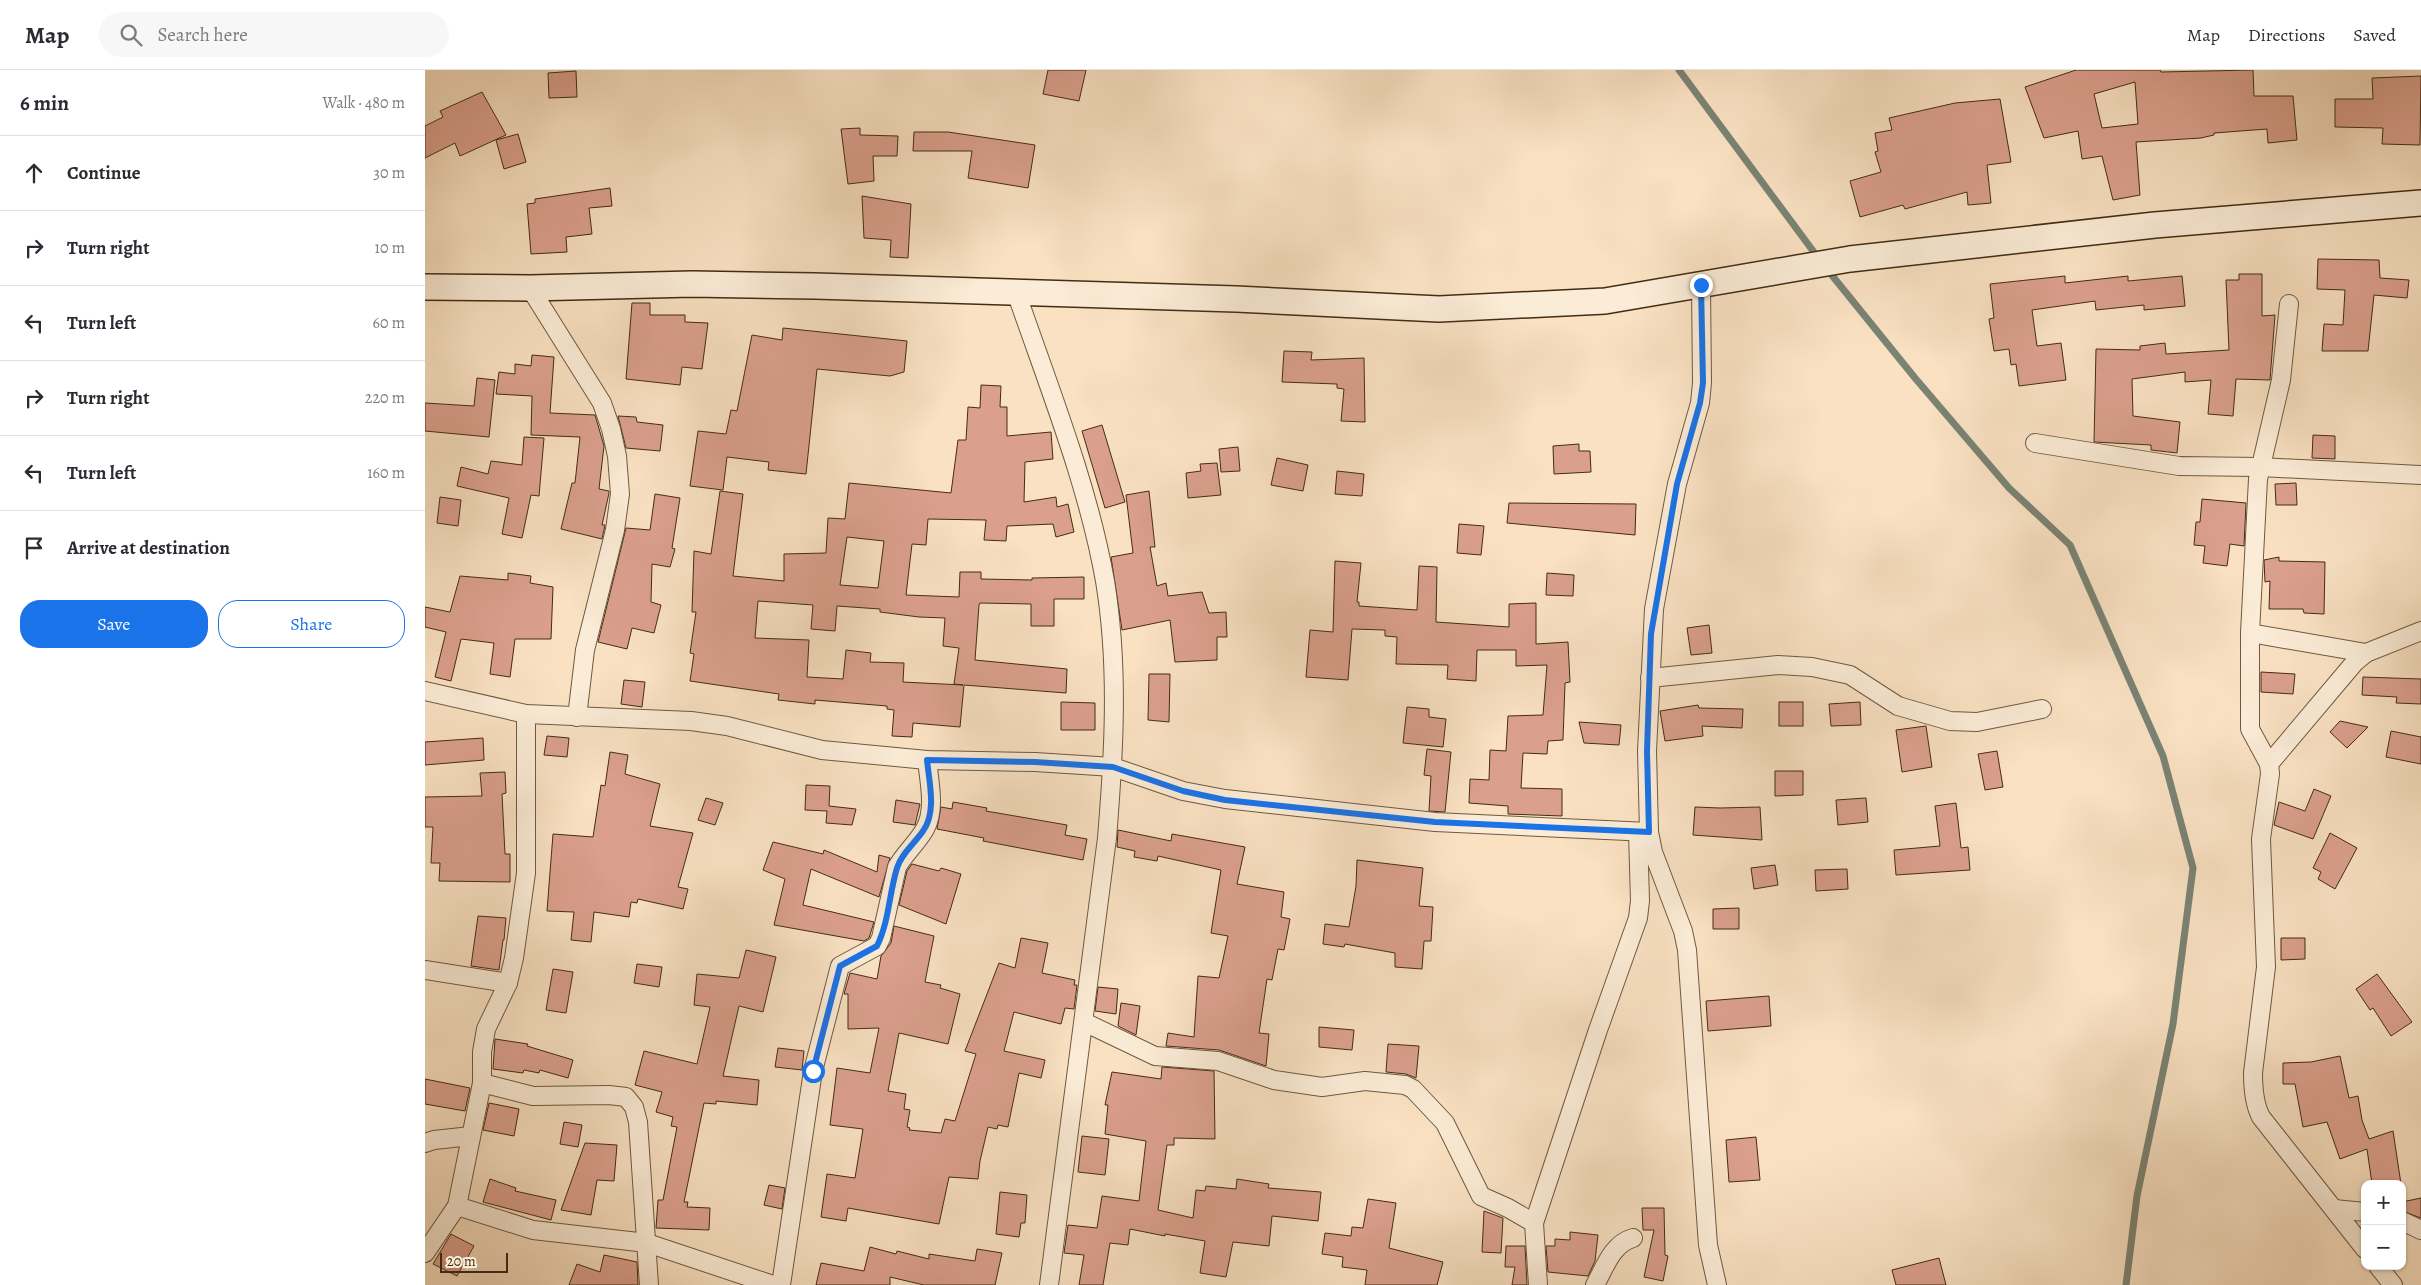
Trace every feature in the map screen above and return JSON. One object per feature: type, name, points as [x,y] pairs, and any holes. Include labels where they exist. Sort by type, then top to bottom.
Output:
[{"type":"main road","points":[[425,287],[530,288],[692,284],[1236,299],[1439,309],[1605,301],[1850,259],[2155,225],[2421,203]]},
{"type":"street","points":[[1538,1285],[1534,1223],[1598,1030],[1639,918],[1654,610],[1677,484],[1700,403],[1703,383],[1701,285]]},
{"type":"street","points":[[530,288],[602,402],[617,456],[620,494],[615,530],[585,650],[577,717]]},
{"type":"street","points":[[1016,292],[1090,512],[1105,582],[1114,655],[1113,767],[1107,838],[1049,1285]]},
{"type":"street","points":[[2289,304],[2281,380],[2260,467],[2250,634],[2250,730],[2269,764],[2270,774],[2261,852],[2266,967],[2253,1086],[2257,1108],[2261,1117],[2361,1244]]},
{"type":"street","points":[[2035,443],[2179,466],[2260,467],[2421,475]]},
{"type":"street","points":[[2269,764],[2355,662],[2366,653],[2421,631]]},
{"type":"street","points":[[2250,634],[2366,653]]},
{"type":"street","points":[[1650,678],[1778,665],[1812,667],[1850,675],[1898,706],[1950,720],[1977,722],[2042,708]]},
{"type":"street","points":[[425,691],[526,714],[691,721],[727,726],[822,750],[927,760],[1035,762],[1113,767],[1183,791],[1225,800],[1435,822],[1643,832]]},
{"type":"street","points":[[425,1253],[457,1206],[482,1083],[481,1052],[486,1029],[507,983],[514,958],[526,873],[526,714]]},
{"type":"street","points":[[781,1285],[813,1071],[840,966],[877,946],[881,938],[897,867],[925,829],[930,813],[931,795],[927,760]]},
{"type":"street","points":[[1643,832],[1653,852],[1683,931],[1687,950],[1708,1246],[1717,1285]]},
{"type":"street","points":[[425,970],[507,983]]},
{"type":"street","points":[[1084,1022],[1155,1056],[1218,1061],[1274,1080],[1322,1087],[1365,1080],[1413,1089],[1445,1123],[1481,1196],[1508,1208],[1534,1223]]},
{"type":"street","points":[[482,1083],[533,1096],[609,1095],[626,1097],[634,1107],[638,1122],[649,1285]]},
{"type":"street","points":[[425,1143],[471,1136]]},
{"type":"street","points":[[457,1206],[533,1230],[647,1243],[773,1285]]},
{"type":"street","points":[[2334,1209],[2361,1212]]},
{"type":"street","points":[[2406,1223],[2421,1230]]},
{"type":"street","points":[[1595,1285],[1615,1249],[1622,1241],[1633,1238]]},
{"type":"street","points":[[2381,1270],[2393,1285]]},
{"type":"building","points":[[1048,70],[1086,70],[1079,101],[1043,94]]},
{"type":"building","points":[[2076,70],[2160,70],[2161,72],[2253,70],[2254,96],[2293,96],[2297,140],[2268,143],[2267,129],[2214,133],[2214,135],[2201,138],[2136,142],[2140,195],[2113,200],[2102,156],[2082,159],[2078,131],[2044,138],[2025,87]],"holes":[[[2135,82],[2138,124],[2102,128],[2094,94]]]},
{"type":"building","points":[[576,71],[577,97],[549,98],[548,73]]},
{"type":"building","points":[[2421,76],[2420,145],[2382,144],[2383,128],[2335,127],[2335,99],[2373,99],[2372,78]]},
{"type":"building","points":[[482,92],[506,135],[460,156],[455,143],[425,158],[425,126],[443,117],[440,111]]},
{"type":"building","points":[[2000,99],[2011,162],[1987,165],[1991,203],[1968,205],[1967,192],[1905,209],[1903,205],[1860,217],[1850,181],[1881,172],[1875,152],[1878,151],[1875,133],[1892,130],[1889,118],[1955,103]]},
{"type":"building","points":[[860,128],[860,135],[898,136],[897,156],[873,156],[874,181],[848,184],[841,129]]},
{"type":"building","points":[[914,132],[948,132],[1035,145],[1028,188],[968,178],[972,151],[913,151]]},
{"type":"building","points":[[518,134],[526,162],[504,169],[496,140]]},
{"type":"building","points":[[610,188],[612,206],[589,208],[592,234],[566,237],[567,252],[531,254],[527,204],[535,203],[535,199]]},
{"type":"building","points":[[862,196],[911,204],[908,258],[890,257],[891,240],[864,238]]},
{"type":"building","points":[[2318,259],[2379,260],[2380,278],[2409,280],[2407,298],[2374,295],[2368,351],[2322,351],[2324,324],[2343,325],[2345,290],[2317,289]]},
{"type":"building","points":[[2239,274],[2262,274],[2262,316],[2275,315],[2270,380],[2236,379],[2233,416],[2208,414],[2211,380],[2185,382],[2185,372],[2132,379],[2133,416],[2180,422],[2177,453],[2151,450],[2151,445],[2094,442],[2096,349],[2140,350],[2140,346],[2165,343],[2166,354],[2229,350],[2226,280],[2239,280]]},
{"type":"building","points":[[2065,276],[2065,283],[2128,276],[2128,281],[2182,276],[2185,306],[2144,310],[2144,305],[2096,310],[2095,301],[2032,310],[2037,346],[2061,343],[2066,380],[2019,386],[2016,364],[2011,365],[2009,349],[1994,351],[1989,319],[1994,318],[1990,284]]},
{"type":"building","points":[[632,303],[650,303],[650,315],[685,315],[685,322],[708,323],[702,369],[682,367],[680,385],[626,379]]},
{"type":"building","points":[[783,328],[907,341],[904,372],[890,376],[817,369],[806,474],[768,470],[769,462],[727,457],[723,490],[690,486],[698,431],[726,434],[731,410],[737,411],[752,335],[782,340]]},
{"type":"building","points":[[1284,351],[1312,352],[1311,360],[1364,358],[1365,422],[1341,421],[1344,389],[1337,388],[1337,384],[1282,382]]},
{"type":"building","points":[[532,355],[554,357],[550,413],[595,415],[604,446],[599,489],[609,491],[602,525],[605,525],[602,539],[561,529],[572,483],[575,483],[580,437],[531,435],[532,396],[496,394],[499,372],[515,374],[515,364],[531,366]]},
{"type":"building","points":[[477,378],[495,380],[489,437],[425,431],[425,403],[474,406]]},
{"type":"building","points":[[981,385],[1001,386],[1000,407],[1007,407],[1007,436],[1051,432],[1053,459],[1025,462],[1024,502],[1056,497],[1057,507],[1068,504],[1074,532],[1056,537],[1053,524],[1007,526],[1006,541],[984,540],[986,520],[928,519],[926,545],[912,544],[906,595],[959,597],[960,572],[981,572],[981,579],[1032,580],[1032,578],[1084,577],[1084,599],[1054,599],[1054,626],[1031,626],[1031,604],[980,603],[979,605],[975,660],[1067,669],[1066,693],[964,685],[960,727],[913,723],[912,737],[892,736],[894,710],[887,709],[887,706],[815,700],[815,704],[778,700],[779,694],[690,681],[694,654],[690,653],[696,612],[692,612],[694,551],[711,554],[720,491],[743,494],[733,576],[784,581],[784,554],[826,553],[828,518],[845,519],[849,483],[951,493],[958,440],[966,440],[968,407],[980,408]],"holes":[[[847,537],[884,541],[878,588],[840,585]],[[758,601],[813,605],[811,629],[835,631],[837,606],[880,609],[880,612],[919,617],[945,618],[943,646],[959,648],[954,684],[963,685],[903,682],[904,663],[870,662],[871,653],[846,650],[843,679],[807,677],[809,640],[755,638]]]},
{"type":"building","points":[[618,416],[636,417],[637,422],[663,425],[660,451],[626,448]]},
{"type":"building","points":[[1102,425],[1125,502],[1105,508],[1082,431]]},
{"type":"building","points":[[2313,435],[2335,436],[2335,459],[2312,458]]},
{"type":"building","points":[[524,437],[544,438],[539,496],[531,495],[522,538],[502,534],[509,498],[457,486],[461,467],[488,474],[491,461],[522,465]]},
{"type":"building","points":[[1579,444],[1579,451],[1590,451],[1591,472],[1554,474],[1553,446]]},
{"type":"building","points":[[1238,447],[1240,471],[1221,472],[1219,449]]},
{"type":"building","points":[[1277,458],[1308,465],[1303,491],[1271,485]]},
{"type":"building","points":[[1217,463],[1221,495],[1188,498],[1186,473],[1201,471],[1200,464]]},
{"type":"building","points":[[1337,471],[1364,474],[1362,496],[1335,494]]},
{"type":"building","points":[[2296,483],[2297,505],[2276,505],[2275,484]]},
{"type":"building","points":[[1149,491],[1155,547],[1150,547],[1157,586],[1166,583],[1168,596],[1202,592],[1209,613],[1226,612],[1227,637],[1217,637],[1217,660],[1175,662],[1170,620],[1122,630],[1111,557],[1133,553],[1126,495]]},
{"type":"building","points":[[655,494],[680,498],[672,548],[675,549],[670,567],[652,564],[651,602],[661,605],[654,633],[632,628],[627,649],[598,642],[626,528],[650,530]]},
{"type":"building","points":[[440,497],[461,500],[458,526],[437,523]]},
{"type":"building","points":[[2202,499],[2246,503],[2244,546],[2230,544],[2227,566],[2203,563],[2205,546],[2194,545],[2196,522],[2200,522]]},
{"type":"building","points":[[1509,503],[1636,504],[1635,535],[1507,523]]},
{"type":"building","points":[[1459,524],[1484,526],[1481,555],[1457,553]]},
{"type":"building","points":[[2279,557],[2279,561],[2325,562],[2324,614],[2304,613],[2303,609],[2269,609],[2270,581],[2265,582],[2264,560]]},
{"type":"building","points":[[1335,561],[1361,563],[1357,602],[1359,602],[1359,606],[1417,610],[1419,566],[1437,567],[1436,622],[1509,627],[1509,604],[1536,603],[1536,644],[1568,642],[1570,682],[1565,683],[1563,740],[1548,741],[1547,754],[1523,753],[1521,788],[1562,789],[1562,816],[1508,814],[1508,806],[1469,803],[1470,779],[1489,780],[1490,750],[1506,751],[1508,716],[1543,715],[1547,665],[1516,666],[1516,650],[1477,650],[1476,681],[1447,679],[1448,665],[1396,664],[1397,637],[1385,636],[1385,630],[1352,629],[1348,680],[1306,677],[1310,630],[1333,632]]},
{"type":"building","points":[[508,573],[531,576],[530,583],[553,587],[551,639],[515,639],[510,677],[490,674],[494,643],[461,639],[451,681],[435,677],[446,632],[425,627],[425,607],[450,612],[460,576],[508,580]]},
{"type":"building","points":[[1547,573],[1574,575],[1573,596],[1546,595]]},
{"type":"building","points":[[1709,625],[1712,653],[1691,655],[1687,628]]},
{"type":"building","points":[[2261,672],[2295,674],[2293,694],[2261,692]]},
{"type":"building","points":[[1149,674],[1170,674],[1169,722],[1148,720]]},
{"type":"building","points":[[2363,677],[2421,679],[2421,704],[2396,703],[2397,697],[2362,695]]},
{"type":"building","points":[[624,680],[645,682],[642,707],[621,704]]},
{"type":"building","points":[[1061,702],[1095,703],[1095,730],[1061,730]]},
{"type":"building","points":[[1779,702],[1803,702],[1803,726],[1779,726]]},
{"type":"building","points":[[1860,702],[1861,725],[1831,726],[1829,704]]},
{"type":"building","points":[[1698,705],[1699,708],[1743,709],[1742,728],[1702,726],[1703,736],[1665,741],[1660,711]]},
{"type":"building","points":[[1407,707],[1429,709],[1429,717],[1446,719],[1443,747],[1403,743]]},
{"type":"building","points":[[2340,721],[2368,727],[2347,748],[2330,732]]},
{"type":"building","points":[[1579,722],[1621,725],[1619,745],[1584,743]]},
{"type":"building","points":[[1926,726],[1932,767],[1902,772],[1896,730]]},
{"type":"building","points":[[2391,731],[2421,737],[2421,764],[2386,757]]},
{"type":"building","points":[[547,736],[569,738],[567,757],[544,755]]},
{"type":"building","points":[[483,738],[484,760],[425,765],[425,742]]},
{"type":"building","points":[[1427,749],[1451,752],[1445,812],[1429,811],[1431,776],[1424,775]]},
{"type":"building","points":[[1997,751],[2003,787],[1985,790],[1978,754]]},
{"type":"building","points":[[610,752],[628,755],[625,774],[660,784],[650,826],[693,833],[678,887],[688,889],[683,909],[638,899],[637,903],[631,902],[629,917],[594,912],[591,942],[571,940],[574,912],[547,911],[553,834],[593,837],[601,785],[605,786]]},
{"type":"building","points":[[1775,771],[1803,771],[1803,795],[1775,796]]},
{"type":"building","points":[[505,772],[506,793],[502,794],[505,854],[510,854],[510,882],[439,881],[440,863],[431,863],[433,827],[425,827],[425,797],[482,796],[480,773]]},
{"type":"building","points":[[806,785],[830,786],[829,806],[856,809],[852,825],[826,823],[827,811],[805,810]]},
{"type":"building","points":[[2314,789],[2331,796],[2313,839],[2274,825],[2279,802],[2305,811]]},
{"type":"building","points":[[706,798],[723,803],[715,825],[698,820]]},
{"type":"building","points":[[1866,798],[1868,822],[1838,825],[1836,800]]},
{"type":"building","points":[[896,800],[920,804],[915,825],[893,822]]},
{"type":"building","points":[[953,802],[987,808],[986,811],[1067,825],[1065,835],[1087,839],[1083,860],[983,841],[984,838],[937,829],[941,807],[952,809]]},
{"type":"building","points":[[1956,803],[1961,848],[1968,847],[1970,870],[1896,875],[1894,850],[1940,846],[1935,806]]},
{"type":"building","points":[[1695,807],[1760,807],[1762,840],[1693,835]]},
{"type":"building","points":[[1118,830],[1171,841],[1172,834],[1245,847],[1237,884],[1284,892],[1281,917],[1290,919],[1284,950],[1278,949],[1272,980],[1267,979],[1259,1033],[1269,1034],[1266,1066],[1219,1050],[1166,1046],[1168,1033],[1194,1037],[1198,976],[1219,978],[1228,936],[1211,933],[1221,870],[1158,856],[1157,861],[1134,857],[1135,851],[1117,847]]},
{"type":"building","points":[[2330,833],[2357,848],[2335,889],[2318,879],[2321,872],[2313,868]]},
{"type":"building","points":[[773,842],[823,854],[824,850],[877,872],[879,855],[890,858],[879,897],[811,869],[803,905],[874,922],[869,938],[864,941],[774,925],[785,879],[763,870]]},
{"type":"building","points":[[1357,860],[1423,868],[1419,906],[1433,907],[1431,941],[1424,941],[1422,969],[1395,967],[1395,953],[1345,944],[1344,947],[1323,944],[1325,924],[1349,927],[1356,886]]},
{"type":"building","points":[[912,864],[939,871],[941,868],[961,874],[946,924],[899,905],[907,871]]},
{"type":"building","points":[[1775,865],[1778,885],[1754,889],[1751,868]]},
{"type":"building","points":[[1847,869],[1848,889],[1816,891],[1815,870]]},
{"type":"building","points":[[1739,908],[1739,929],[1713,929],[1713,909]]},
{"type":"building","points":[[478,916],[506,918],[499,970],[471,966]]},
{"type":"building","points":[[894,926],[934,936],[925,982],[941,985],[940,988],[960,994],[948,1044],[899,1033],[888,1091],[906,1094],[904,1109],[910,1110],[907,1127],[910,1128],[909,1130],[941,1133],[945,1119],[955,1121],[976,1054],[965,1051],[999,963],[1015,968],[1021,938],[1048,943],[1042,973],[1075,980],[1074,985],[1077,985],[1074,1009],[1065,1008],[1061,1024],[1014,1012],[1004,1051],[1045,1060],[1041,1078],[1019,1073],[1008,1127],[998,1125],[997,1129],[988,1127],[978,1179],[949,1177],[939,1224],[848,1208],[846,1221],[821,1217],[827,1174],[855,1178],[863,1129],[830,1125],[837,1068],[870,1073],[879,1028],[848,1029],[848,994],[844,994],[850,973],[877,979],[881,956],[891,943]]},
{"type":"building","points":[[2281,938],[2305,938],[2305,959],[2281,960]]},
{"type":"building","points":[[746,950],[776,957],[763,1012],[739,1006],[723,1076],[759,1080],[757,1105],[716,1101],[716,1104],[704,1103],[684,1202],[688,1202],[687,1207],[710,1208],[709,1230],[656,1228],[658,1200],[663,1200],[677,1127],[671,1126],[673,1117],[656,1112],[662,1092],[635,1085],[644,1051],[697,1064],[710,1007],[694,1005],[697,974],[739,978]]},
{"type":"building","points":[[637,964],[662,967],[659,987],[634,983]]},
{"type":"building","points":[[553,969],[573,972],[566,1013],[546,1010]]},
{"type":"building","points":[[2377,974],[2412,1022],[2391,1036],[2373,1008],[2370,1010],[2356,989]]},
{"type":"building","points":[[1098,987],[1118,989],[1116,1014],[1095,1011]]},
{"type":"building","points":[[1769,996],[1771,1026],[1708,1031],[1706,1001]]},
{"type":"building","points":[[1121,1003],[1140,1006],[1136,1035],[1118,1026]]},
{"type":"building","points":[[1319,1027],[1354,1030],[1352,1050],[1319,1047]]},
{"type":"building","points":[[495,1039],[528,1044],[527,1046],[573,1060],[568,1078],[540,1070],[539,1073],[524,1070],[523,1073],[493,1069]]},
{"type":"building","points":[[1388,1044],[1419,1046],[1416,1078],[1406,1074],[1386,1072]]},
{"type":"building","points":[[778,1048],[804,1051],[802,1070],[775,1067]]},
{"type":"building","points":[[2340,1056],[2349,1098],[2358,1096],[2362,1120],[2369,1139],[2393,1131],[2400,1180],[2371,1180],[2367,1149],[2340,1159],[2327,1122],[2303,1127],[2295,1084],[2283,1084],[2283,1063],[2311,1062]]},
{"type":"building","points":[[1162,1067],[1214,1071],[1215,1139],[1174,1138],[1174,1145],[1167,1145],[1158,1210],[1193,1218],[1196,1190],[1205,1191],[1206,1186],[1236,1189],[1237,1179],[1269,1184],[1268,1188],[1321,1192],[1318,1221],[1272,1216],[1269,1246],[1233,1242],[1226,1277],[1200,1273],[1205,1241],[1130,1229],[1128,1245],[1110,1243],[1103,1285],[1079,1285],[1084,1255],[1064,1253],[1068,1225],[1097,1228],[1102,1196],[1139,1201],[1146,1141],[1105,1134],[1108,1105],[1105,1105],[1112,1072],[1161,1079]]},
{"type":"building","points":[[425,1079],[470,1088],[465,1111],[425,1104]]},
{"type":"building","points":[[489,1103],[519,1109],[514,1136],[483,1130]]},
{"type":"building","points":[[564,1122],[582,1125],[578,1147],[560,1144]]},
{"type":"building","points":[[1082,1136],[1109,1139],[1105,1175],[1078,1172]]},
{"type":"building","points":[[1756,1137],[1760,1180],[1729,1182],[1726,1140]]},
{"type":"building","points":[[585,1143],[617,1145],[614,1181],[597,1180],[591,1215],[561,1210]]},
{"type":"building","points":[[490,1179],[516,1188],[515,1191],[556,1200],[551,1220],[483,1202]]},
{"type":"building","points":[[769,1185],[785,1188],[782,1209],[764,1205]]},
{"type":"building","points":[[1000,1192],[1027,1195],[1025,1223],[1021,1223],[1019,1237],[996,1234]]},
{"type":"building","points":[[2421,1198],[2421,1218],[2406,1212],[2406,1201]]},
{"type":"building","points":[[1368,1199],[1396,1203],[1389,1248],[1443,1262],[1437,1285],[1365,1285],[1367,1270],[1342,1267],[1343,1257],[1322,1254],[1325,1233],[1351,1236],[1352,1227],[1363,1228]]},
{"type":"building","points":[[1642,1208],[1664,1208],[1665,1255],[1668,1256],[1663,1281],[1644,1277],[1654,1230],[1643,1230]]},
{"type":"building","points":[[1484,1211],[1503,1218],[1501,1253],[1482,1252]]},
{"type":"building","points":[[1570,1232],[1598,1235],[1595,1261],[1588,1276],[1548,1272],[1546,1246],[1555,1246],[1555,1239],[1570,1240]]},
{"type":"building","points":[[451,1234],[474,1246],[457,1276],[433,1264]]},
{"type":"building","points":[[1506,1246],[1525,1246],[1527,1285],[1512,1285],[1515,1267],[1505,1267]]},
{"type":"building","points":[[870,1247],[896,1254],[897,1251],[929,1259],[929,1254],[975,1261],[977,1249],[1002,1253],[995,1285],[924,1285],[890,1277],[890,1285],[816,1285],[821,1263],[864,1271]]},
{"type":"building","points":[[604,1255],[637,1262],[638,1285],[569,1285],[577,1264],[600,1272]]},
{"type":"building","points":[[1939,1258],[1946,1285],[1896,1285],[1892,1270]]},
{"type":"waterway","points":[[1679,70],[1819,259]]},
{"type":"waterway","points":[[1826,268],[1915,378],[2009,488],[2070,545],[2163,756],[2193,868],[2173,1024],[2137,1196],[2126,1285]]},
{"type":"route","points":[[813,1071],[840,966],[877,946],[884,930],[897,867],[925,829],[930,813],[931,795],[927,760],[1035,762],[1113,767],[1183,791],[1225,800],[1435,822],[1649,832],[1647,751],[1651,634],[1677,484],[1700,403],[1703,383],[1701,285]]}]
